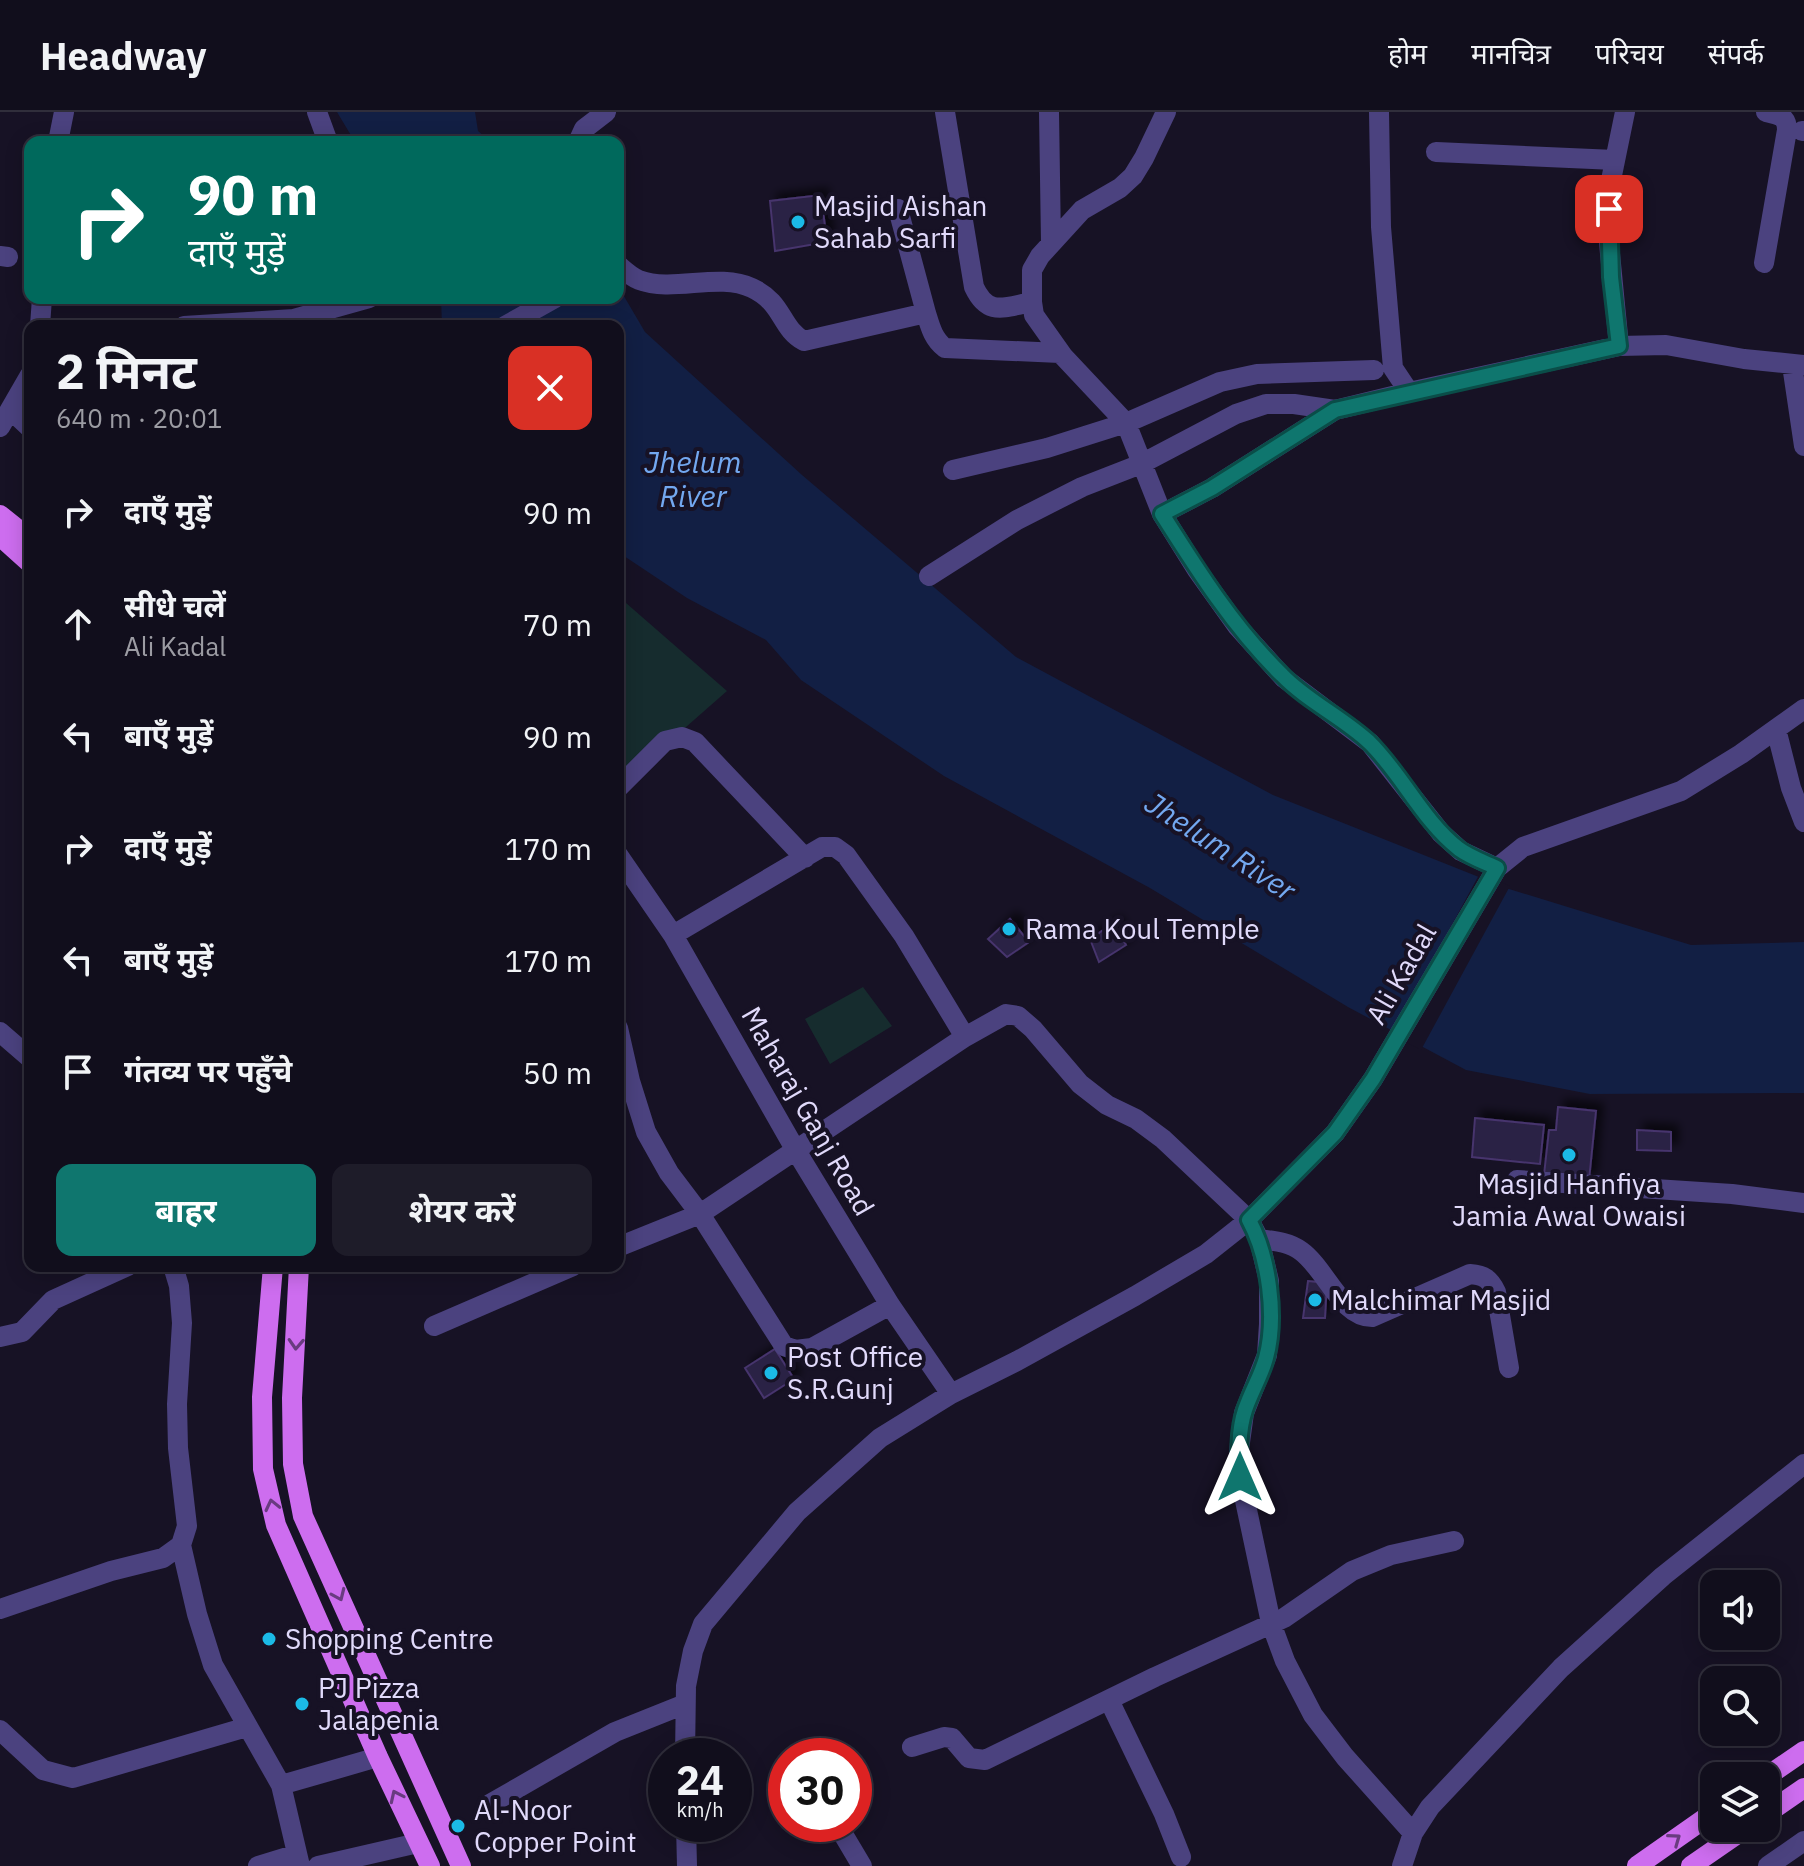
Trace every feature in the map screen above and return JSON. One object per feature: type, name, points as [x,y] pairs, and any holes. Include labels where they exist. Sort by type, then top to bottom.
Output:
[{"type":"main road","points":[[0,515],[24,534]]},
{"type":"main road","points":[[0,536],[24,558]]},
{"type":"main road","points":[[272,1272],[262,1397],[263,1469],[276,1525],[378,1757],[430,1866]]},
{"type":"main road","points":[[299,1272],[292,1398],[293,1464],[303,1516],[461,1866]]},
{"type":"main road","points":[[1780,1767],[1804,1751]]},
{"type":"main road","points":[[1780,1804],[1804,1788]]},
{"type":"main road","points":[[1637,1866],[1700,1822]]},
{"type":"main road","points":[[1698,1864],[1727,1842]]},
{"type":"street","points":[[59,136],[64,112]]},
{"type":"street","points":[[317,112],[326,136]]},
{"type":"street","points":[[581,136],[584,129],[606,112]]},
{"type":"street","points":[[945,112],[974,287],[980,301],[991,307],[1032,302]]},
{"type":"street","points":[[1049,112],[1051,243]]},
{"type":"street","points":[[1166,112],[1133,176],[1120,188],[1082,210],[1040,256],[1032,270],[1034,315],[1060,353],[1126,423],[1162,514],[1237,626],[1284,678],[1370,743],[1441,833],[1461,851],[1497,868],[1523,847],[1681,791],[1741,754],[1804,709]]},
{"type":"street","points":[[1379,112],[1381,227],[1393,368],[1409,392]]},
{"type":"street","points":[[1619,346],[1608,233],[1610,185],[1625,112]]},
{"type":"street","points":[[1764,263],[1787,130],[1784,117],[1766,112]]},
{"type":"street","points":[[1436,152],[1615,160]]},
{"type":"street","points":[[898,209],[933,335],[945,348],[1060,353]]},
{"type":"street","points":[[624,269],[639,280],[654,283],[749,286],[776,304],[795,337],[804,341],[926,313]]},
{"type":"street","points":[[278,320],[294,319],[348,304]]},
{"type":"street","points":[[516,320],[544,304]]},
{"type":"street","points":[[1162,514],[1212,488],[1335,410],[1619,346],[1666,345],[1798,365],[1804,446]]},
{"type":"street","points":[[953,470],[1047,448],[1126,423],[1220,382],[1257,374],[1374,370]]},
{"type":"street","points":[[6,419],[24,386]]},
{"type":"street","points":[[929,576],[1017,520],[1082,487],[1141,464],[1236,414],[1266,404],[1294,404],[1335,410]]},
{"type":"street","points":[[1776,729],[1791,788],[1804,822]]},
{"type":"street","points":[[624,782],[665,741],[682,737],[695,742],[805,858]]},
{"type":"street","points":[[673,935],[822,847],[835,847],[846,855],[904,936],[965,1037]]},
{"type":"street","name":"Maharaj Ganj Road","points":[[624,868],[673,935],[795,1149],[890,1305],[951,1394]]},
{"type":"street","name":"Ali Kadal","points":[[685,1738],[685,1704],[693,1651],[703,1624],[797,1512],[880,1438],[951,1394],[1135,1296],[1206,1254],[1249,1220],[1335,1133],[1373,1079],[1497,868]]},
{"type":"street","points":[[624,1245],[700,1214],[965,1037],[1006,1014],[1018,1016],[1080,1084],[1107,1105],[1136,1119],[1163,1139],[1249,1220],[1259,1239],[1269,1281],[1267,1355],[1244,1413],[1239,1450],[1240,1477],[1271,1623],[1285,1661],[1313,1715],[1345,1757],[1413,1833]]},
{"type":"street","points":[[0,1034],[24,1053]]},
{"type":"street","points":[[624,1054],[646,1132],[669,1173],[700,1214],[784,1346],[795,1350],[812,1348],[890,1305]]},
{"type":"street","points":[[1517,1180],[1732,1194],[1804,1203]]},
{"type":"street","points":[[1259,1239],[1280,1241],[1300,1250],[1320,1268],[1352,1312],[1361,1317],[1372,1317],[1470,1274],[1482,1275],[1492,1282],[1496,1292],[1509,1368]]},
{"type":"street","points":[[0,1337],[22,1332],[53,1300],[115,1272]]},
{"type":"street","points":[[175,1272],[182,1323],[178,1433],[187,1526],[181,1545],[213,1665],[281,1785],[298,1860],[258,1866]]},
{"type":"street","points":[[434,1326],[559,1272]]},
{"type":"street","points":[[1402,1866],[1413,1833],[1430,1807],[1561,1668],[1663,1576],[1804,1464]]},
{"type":"street","points":[[912,1747],[944,1737],[952,1738],[969,1758],[985,1760],[1301,1608],[1352,1571],[1391,1555],[1454,1541]]},
{"type":"street","points":[[0,1609],[111,1571],[163,1558],[181,1545]]},
{"type":"street","points":[[1109,1700],[1164,1814],[1181,1857]]},
{"type":"street","points":[[490,1804],[615,1732],[685,1704]]},
{"type":"street","points":[[0,1730],[43,1770],[73,1778],[247,1727]]},
{"type":"street","points":[[281,1785],[378,1757]]},
{"type":"street","points":[[1768,1866],[1804,1841]]},
{"type":"street","points":[[686,1842],[687,1866]]},
{"type":"street","points":[[848,1842],[862,1866]]},
{"type":"street","points":[[318,1866],[418,1843]]},
{"type":"green space","points":[[624,601],[727,691],[686,727],[663,737],[624,775]]},
{"type":"green space","points":[[863,987],[892,1026],[830,1064],[805,1019]]},
{"type":"water","points":[[337,112],[475,112],[478,131],[484,136],[351,136]]},
{"type":"water","name":"Jhelum River","points":[[624,296],[645,332],[802,475],[1016,657],[1273,795],[1509,889],[1691,945],[1804,942],[1804,1093],[1590,1094],[1466,1070],[1348,1007],[1150,888],[944,776],[801,680],[766,640],[687,598],[624,556],[624,320],[442,320],[441,304],[624,304]]},
{"type":"pier","points":[[1480,873],[1510,886],[1421,1050],[1392,1035]]},
{"type":"building","name":"Masjid Aishan Sahab Sarfi","points":[[821,195],[827,242],[775,251],[770,201]]},
{"type":"building","name":"Rama Koul Temple","points":[[1010,919],[1029,942],[1007,957],[988,939]]},
{"type":"building","points":[[1114,923],[1126,945],[1099,962],[1090,939]]},
{"type":"building","name":"Masjid Hanfiya Jamia Awal Owaisi","points":[[1558,1107],[1596,1111],[1589,1180],[1544,1175],[1549,1130],[1556,1130]]},
{"type":"building","points":[[1475,1118],[1544,1125],[1540,1164],[1472,1157]]},
{"type":"building","points":[[1637,1130],[1671,1132],[1671,1151],[1637,1150]]},
{"type":"building","name":"Malchimar Masjid","points":[[1308,1281],[1327,1283],[1325,1318],[1303,1318]]},
{"type":"building","points":[[775,1349],[794,1379],[764,1398],[745,1368]]},
{"type":"place","name":"Masjid Aishan Sahab Sarfi","points":[[798,222]]},
{"type":"place","name":"Rama Koul Temple","points":[[1009,929]]},
{"type":"place","name":"Masjid Hanfiya Jamia Awal Owaisi","points":[[1569,1155]]},
{"type":"place","name":"Malchimar Masjid","points":[[1315,1300]]},
{"type":"place","name":"Post Office S.R.Gunj","points":[[771,1373]]},
{"type":"place","name":"Shopping Centre","points":[[269,1639]]},
{"type":"place","name":"PJ Pizza Jalapenia","points":[[302,1704]]},
{"type":"place","name":"Al-Noor Copper Point","points":[[458,1826]]},
{"type":"route","points":[[1240,1477],[1239,1450],[1244,1413],[1267,1355],[1269,1324],[1269,1281],[1259,1239],[1249,1220],[1335,1133],[1373,1079],[1497,868],[1461,851],[1441,833],[1370,743],[1284,678],[1237,626],[1162,514],[1212,488],[1335,410],[1619,346],[1611,277],[1609,209]]}]
